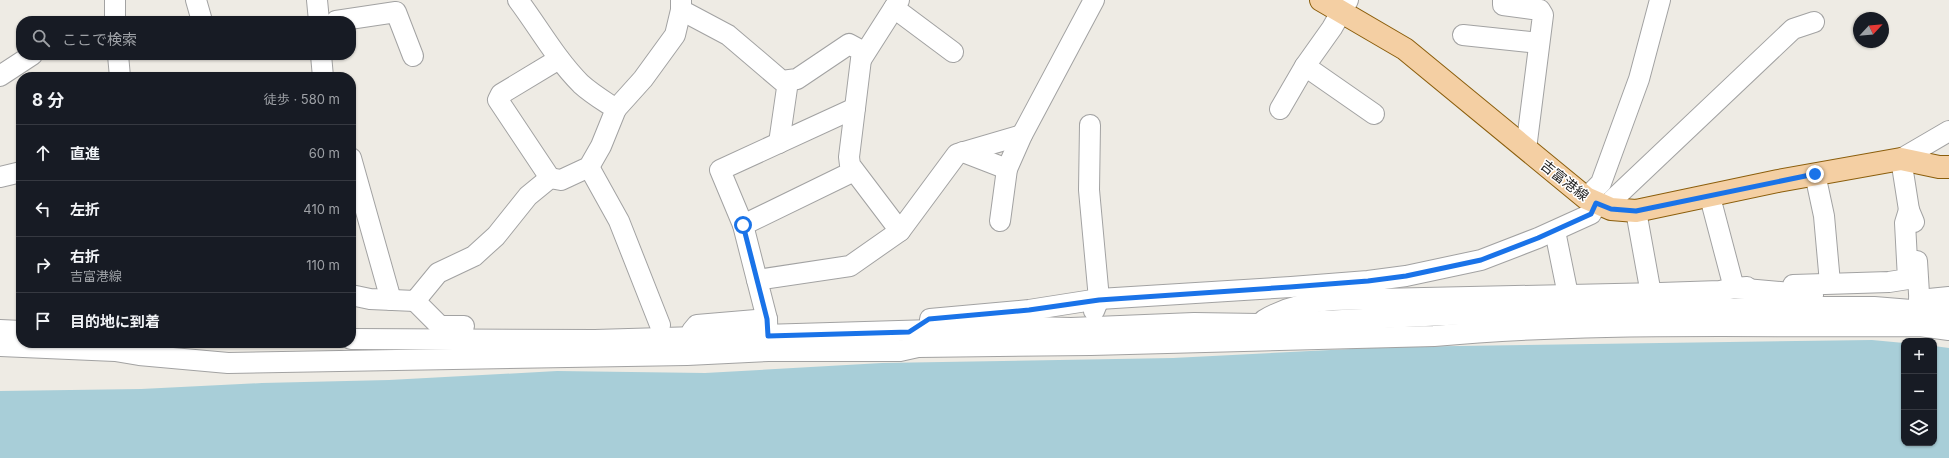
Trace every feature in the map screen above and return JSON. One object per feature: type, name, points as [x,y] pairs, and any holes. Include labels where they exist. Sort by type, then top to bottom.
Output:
[{"type":"main road","name":"吉富港線","points":[[1321,0],[1345,5],[1405,49],[1596,203],[1622,211],[1636,211],[1710,197],[1815,174],[1901,158],[1939,167],[1949,167]]},
{"type":"street","points":[[196,0],[201,16]]},
{"type":"street","points":[[317,0],[319,16]]},
{"type":"street","points":[[518,0],[559,59],[581,84],[616,109]]},
{"type":"street","points":[[1000,221],[1007,169],[1022,135],[1094,0]]},
{"type":"street","points":[[1503,0],[1503,6],[1540,10],[1543,15],[1526,148]]},
{"type":"street","points":[[1259,324],[1281,310],[1316,302],[1348,291],[1368,281],[1440,270],[1481,260],[1555,231],[1591,214],[1639,79],[1660,0]]},
{"type":"street","points":[[862,58],[896,4],[953,52]]},
{"type":"street","points":[[559,59],[501,94],[498,100],[550,178],[561,180],[589,167],[596,155],[616,109],[643,79],[675,35],[681,5],[728,35],[782,81],[797,79],[849,44],[862,51],[849,157],[850,165],[900,231]]},
{"type":"street","points":[[1280,109],[1305,66],[1345,5]]},
{"type":"street","points":[[356,18],[396,12],[413,56]]},
{"type":"street","points":[[1596,203],[1793,29],[1814,22]]},
{"type":"street","points":[[1464,35],[1539,43]]},
{"type":"street","points":[[0,76],[24,60]]},
{"type":"street","points":[[118,60],[120,72]]},
{"type":"street","points":[[321,60],[323,72]]},
{"type":"street","points":[[1305,66],[1374,114]]},
{"type":"street","points":[[779,143],[788,81]]},
{"type":"street","points":[[768,336],[757,280],[743,225],[720,170],[855,108]]},
{"type":"street","points":[[1090,125],[1090,324]]},
{"type":"street","points":[[1920,312],[1916,224],[1909,210],[1901,158],[1949,131]]},
{"type":"street","points":[[757,280],[850,266],[900,231],[957,154],[1022,135]]},
{"type":"street","points":[[963,152],[1007,169]]},
{"type":"street","points":[[589,167],[619,221],[660,325],[686,346]]},
{"type":"street","points":[[743,225],[854,171]]},
{"type":"street","points":[[0,176],[16,173]]},
{"type":"street","points":[[1815,174],[1824,216],[1830,283]]},
{"type":"street","points":[[356,176],[391,300]]},
{"type":"street","points":[[415,301],[438,273],[474,256],[496,236],[528,196],[550,178]]},
{"type":"street","points":[[1710,197],[1724,303]]},
{"type":"street","points":[[1724,303],[1830,283],[1889,282],[1908,279],[1905,223],[1909,210]]},
{"type":"street","points":[[1636,211],[1658,306]]},
{"type":"street","points":[[1555,231],[1568,295]]},
{"type":"street","points":[[1886,313],[1889,282]]},
{"type":"street","points":[[1348,291],[1351,320]]},
{"type":"street","points":[[768,336],[816,352],[900,351],[918,347],[1348,291],[1444,306],[1483,323]]},
{"type":"street","points":[[1190,335],[1259,324],[1316,328],[1351,320],[1444,306],[1568,295],[1658,306]]},
{"type":"street","points":[[356,296],[370,299],[415,301],[439,332]]},
{"type":"street","points":[[816,352],[890,342],[929,319],[1029,310],[1090,324],[1190,335],[1332,328],[1419,330],[1434,336],[1483,323],[1658,306],[1830,297],[1886,313]]},
{"type":"street","points":[[1724,303],[1834,327],[1920,312],[1949,297]]},
{"type":"street","points":[[1724,303],[1886,313],[1949,313]]},
{"type":"street","points":[[1920,312],[1949,330]]},
{"type":"street","points":[[118,348],[139,355],[228,363],[349,362],[686,346],[768,336],[909,332],[1090,324]]},
{"type":"street","points":[[595,340],[623,328],[660,325]]},
{"type":"street","points":[[0,330],[16,330]]},
{"type":"street","points":[[356,338],[439,332],[537,340],[595,340],[686,346]]},
{"type":"street","points":[[0,346],[16,346]]},
{"type":"street","points":[[165,348],[240,356],[269,362]]},
{"type":"street","points":[[349,362],[352,348]]},
{"type":"water","points":[[1872,340],[1901,343],[1901,446],[1937,446],[1937,346],[1949,348],[1949,458],[0,458],[0,391],[141,389],[262,383],[389,380],[557,371],[705,373],[882,363],[1173,358],[1391,347]]},
{"type":"route","points":[[743,225],[767,319],[768,336],[909,332],[929,319],[962,315],[1029,310],[1099,300],[1368,281],[1406,276],[1440,270],[1481,260],[1509,250],[1591,214],[1596,203],[1611,209],[1636,211],[1710,197],[1815,174]]}]
